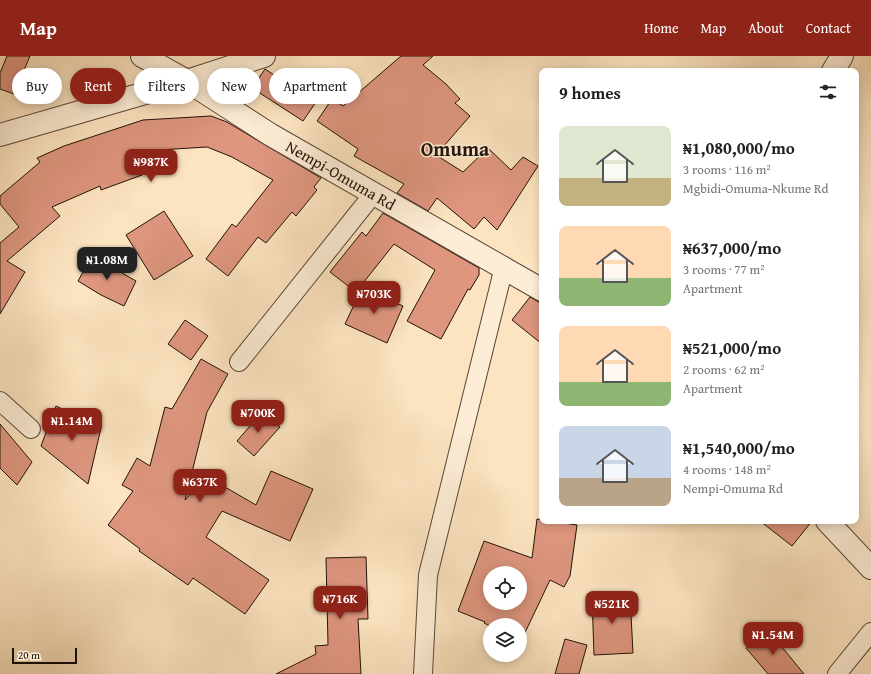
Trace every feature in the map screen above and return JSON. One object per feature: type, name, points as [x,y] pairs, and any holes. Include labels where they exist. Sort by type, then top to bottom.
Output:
[{"type":"street","name":"Nempi-Omuma Rd","points":[[142,56],[164,68]]},
{"type":"street","points":[[199,77],[264,56]]},
{"type":"street","points":[[835,68],[842,56]]},
{"type":"street","name":"Nempi-Omuma Rd","points":[[199,89],[271,135],[539,288]]},
{"type":"street","points":[[1,136],[134,97]]},
{"type":"street","points":[[239,362],[374,193]]},
{"type":"street","points":[[423,674],[428,575],[504,267]]},
{"type":"street","points":[[0,401],[31,429]]},
{"type":"street","points":[[830,524],[871,568]]},
{"type":"street","points":[[837,674],[871,632]]},
{"type":"building","points":[[7,56],[30,56],[25,68],[12,68],[12,93],[0,89],[0,73]]},
{"type":"building","points":[[401,56],[433,56],[423,65],[446,84],[460,99],[455,103],[470,116],[436,155],[463,172],[488,148],[511,170],[523,157],[538,166],[497,230],[484,217],[474,229],[437,198],[428,211],[397,193],[404,184],[354,156],[358,149],[317,121],[329,104],[340,104],[343,106],[345,104],[361,104],[361,90]]},
{"type":"building","points":[[265,69],[269,72],[269,99],[261,94],[261,75]]},
{"type":"building","points":[[277,104],[315,104],[303,121]]},
{"type":"building","points":[[211,116],[227,122],[321,178],[314,187],[317,190],[296,216],[292,212],[266,243],[258,237],[228,276],[206,259],[232,224],[236,227],[273,180],[232,157],[207,147],[158,150],[162,161],[140,169],[142,175],[101,190],[100,186],[52,207],[60,216],[7,261],[25,272],[0,314],[0,243],[19,227],[0,204],[0,196],[40,162],[37,158],[64,146],[143,120]]},
{"type":"building","points":[[164,211],[193,256],[154,280],[126,235]]},
{"type":"building","points":[[383,213],[479,268],[479,275],[470,290],[468,289],[441,339],[407,321],[435,270],[394,244],[356,292],[330,272],[362,232],[366,236]]},
{"type":"building","points":[[92,256],[136,281],[124,306],[101,295],[78,281]]},
{"type":"building","points":[[362,288],[403,306],[387,343],[345,324]]},
{"type":"building","points":[[530,297],[539,302],[539,342],[512,320]]},
{"type":"building","points":[[185,320],[208,336],[191,360],[168,344]]},
{"type":"building","points":[[201,359],[228,374],[207,412],[185,500],[206,476],[256,505],[271,471],[313,489],[290,541],[222,511],[206,537],[269,580],[245,614],[193,578],[188,585],[139,551],[140,549],[108,525],[133,491],[122,485],[137,458],[150,466],[165,407],[172,409]]},
{"type":"building","points":[[56,406],[101,428],[88,484],[41,446]]},
{"type":"building","points":[[262,412],[280,427],[254,456],[237,441]]},
{"type":"building","points":[[0,424],[32,462],[17,485],[0,468]]},
{"type":"building","points":[[537,519],[539,519],[539,524],[577,525],[570,576],[564,587],[550,580],[527,628],[527,618],[483,618],[483,621],[458,611],[484,541],[532,558]]},
{"type":"building","points":[[764,524],[810,524],[792,546]]},
{"type":"building","points":[[366,557],[368,619],[358,619],[361,674],[276,674],[316,654],[315,646],[328,645],[326,558]]},
{"type":"building","points":[[630,595],[633,653],[594,655],[592,597]]},
{"type":"building","points":[[768,630],[804,674],[768,674],[746,648]]},
{"type":"building","points":[[565,639],[587,645],[579,674],[555,674]]},
{"type":"district","name":"Omuma","points":[[455,149]]}]
